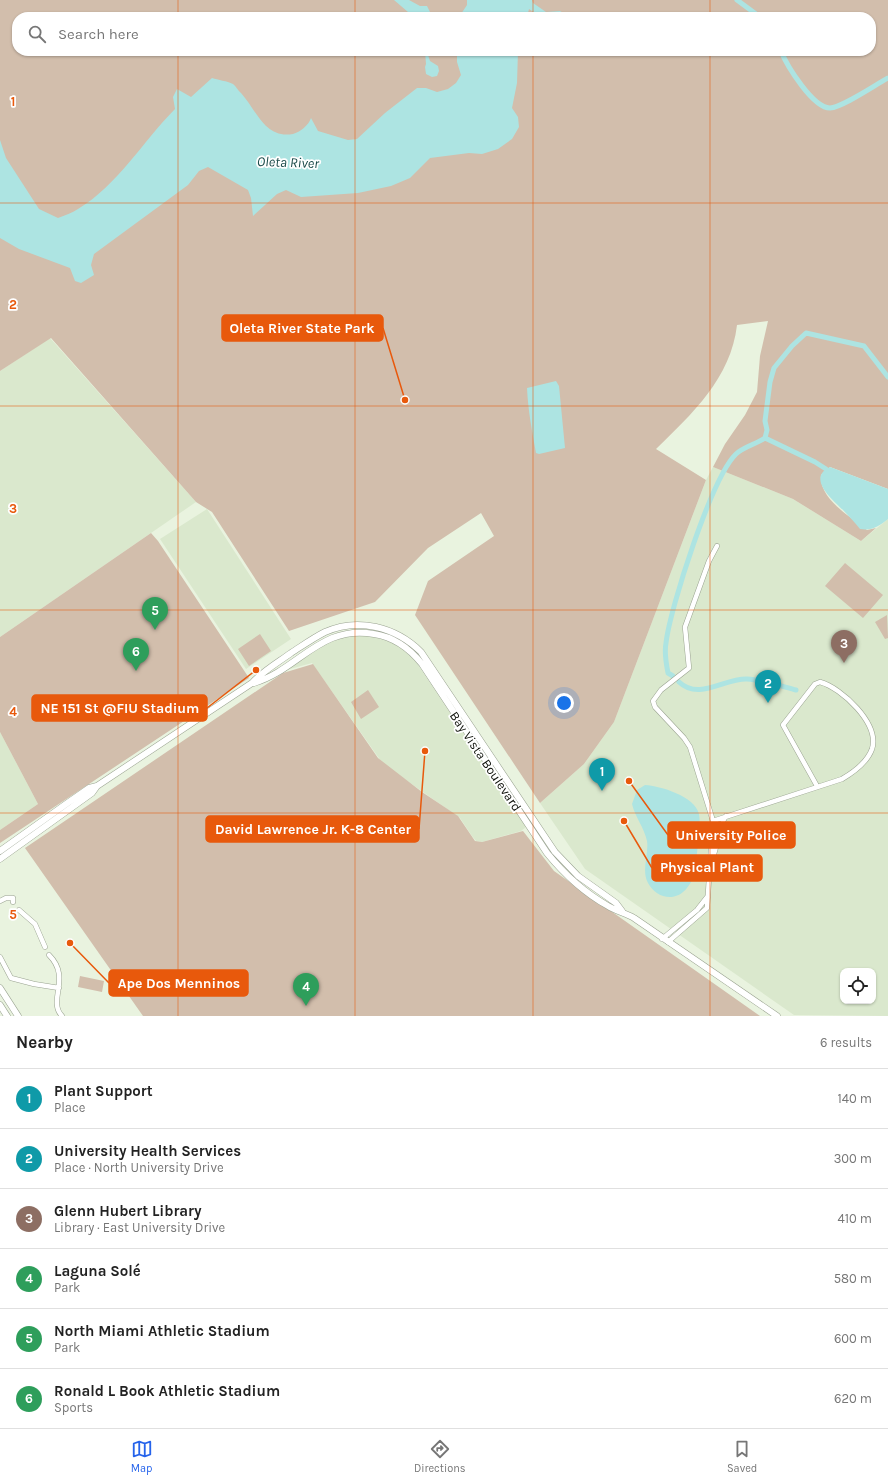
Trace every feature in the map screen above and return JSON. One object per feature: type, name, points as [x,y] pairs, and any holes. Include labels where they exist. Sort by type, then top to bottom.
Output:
[{"type":"street","points":[[668,942],[707,908],[713,820],[690,748],[684,738],[655,707],[653,702],[657,694],[689,668],[685,627],[709,561],[717,546]]},
{"type":"street","name":"Bay Vista Boulevard","points":[[252,683],[260,674],[325,632],[354,626],[372,626],[390,631],[407,640],[421,652],[555,852],[578,876],[616,903],[622,911]]},
{"type":"street","name":"Bay Vista Boulevard","points":[[252,683],[264,680],[318,644],[342,634],[359,632],[378,634],[397,642],[422,664],[555,863],[578,885],[609,907],[622,911],[777,1016]]},
{"type":"street","points":[[284,667],[291,658],[293,652]]},
{"type":"street","points":[[713,820],[842,779],[860,766],[872,748],[871,730],[852,702],[823,683],[817,682],[784,725],[817,786]]},
{"type":"street","points":[[0,851],[89,788],[97,786],[252,683]]},
{"type":"street","points":[[0,859],[92,793],[97,786]]},
{"type":"street","points":[[711,862],[715,854],[720,826],[726,816]]},
{"type":"street","points":[[662,939],[697,910],[708,896]]},
{"type":"street","points":[[0,901],[13,898],[13,902]]},
{"type":"street","points":[[19,910],[35,924],[45,947]]},
{"type":"street","points":[[50,955],[60,970],[60,988],[57,1006],[62,1016]]},
{"type":"street","points":[[0,957],[11,978],[60,988]]},
{"type":"street","points":[[1,991],[18,1016]]},
{"type":"street","points":[[0,1005],[7,1016]]},
{"type":"shaded area","points":[[0,0],[888,0],[888,489],[830,467],[821,475],[825,492],[837,507],[867,530],[876,528],[861,541],[793,499],[713,467],[725,444],[745,415],[757,392],[760,356],[768,321],[737,325],[727,362],[708,394],[656,449],[706,480],[614,722],[584,764],[540,803],[415,615],[428,581],[494,536],[481,513],[428,548],[375,602],[289,631],[212,512],[196,502],[51,338],[0,371]]},
{"type":"shaded area","points":[[50,338],[196,502],[0,637],[0,371]]},
{"type":"shaded area","points":[[713,467],[793,499],[861,541],[888,519],[888,1016],[794,1015],[585,869],[540,803],[584,764],[614,722],[706,480]]},
{"type":"shaded area","points":[[207,509],[291,639],[246,669],[160,539]]},
{"type":"shaded area","points":[[151,533],[158,541],[249,678],[0,843],[0,830],[38,804],[0,732],[0,637]]},
{"type":"shaded area","points":[[845,563],[883,595],[863,618],[825,586]]},
{"type":"shaded area","points":[[887,615],[888,638],[885,639],[875,622]]},
{"type":"shaded area","points":[[260,634],[271,651],[249,666],[238,649]]},
{"type":"shaded area","points":[[355,635],[370,636],[390,642],[403,649],[414,659],[526,827],[521,831],[482,842],[476,841],[460,818],[383,764],[312,663],[279,672],[318,647],[338,638]]},
{"type":"shaded area","points":[[313,664],[378,758],[422,792],[458,816],[475,841],[482,842],[523,831],[554,871],[760,1016],[143,1016],[25,848],[283,673]]},
{"type":"shaded area","points":[[368,690],[379,707],[361,719],[351,702]]},
{"type":"shaded area","points":[[0,732],[38,804],[0,830]]},
{"type":"shaded area","points":[[80,976],[104,981],[102,992],[78,987]]},
{"type":"water","points":[[394,0],[409,0],[420,6],[427,6],[430,12],[408,12]]},
{"type":"water","points":[[467,0],[532,0],[533,3],[546,12],[534,12],[529,9],[528,12],[462,12],[467,5]]},
{"type":"water","points":[[425,56],[428,56],[430,61],[438,66],[439,71],[437,76],[432,77],[426,74]]},
{"type":"water","name":"Oleta River","points":[[457,56],[518,56],[517,83],[512,108],[518,117],[519,127],[512,139],[498,149],[482,154],[469,153],[430,158],[410,178],[391,186],[358,193],[301,197],[286,190],[277,194],[253,216],[251,198],[248,190],[208,167],[199,171],[188,185],[94,254],[91,265],[94,275],[81,283],[75,281],[70,268],[19,249],[0,238],[0,140],[6,158],[39,209],[58,218],[71,213],[92,199],[106,188],[130,162],[175,109],[173,97],[177,89],[191,97],[212,78],[225,81],[234,85],[247,100],[262,122],[275,132],[283,134],[296,133],[306,126],[311,118],[318,131],[348,140],[357,139],[385,113],[417,88],[426,88],[437,92],[448,89],[456,83],[461,75],[457,62]]},
{"type":"water","points":[[556,381],[559,386],[565,448],[539,454],[536,453],[529,412],[527,388]]},
{"type":"water","points":[[830,467],[888,489],[888,519],[875,527],[860,529],[828,495],[821,483],[820,477],[823,472]]},
{"type":"water","points":[[645,785],[659,787],[684,797],[691,802],[699,814],[700,823],[694,876],[687,888],[677,896],[666,897],[661,895],[651,888],[646,878],[645,868],[647,841],[632,804],[637,790]]},
{"type":"waterway","points":[[737,0],[753,12]]},
{"type":"waterway","points":[[784,56],[801,85],[809,94],[823,106],[830,108],[836,107],[851,100],[888,78]]},
{"type":"waterway","points":[[826,469],[815,462],[765,438],[767,430],[765,421],[770,382],[774,368],[792,346],[806,333],[864,346],[888,377]]},
{"type":"waterway","points":[[673,676],[668,673],[665,647],[669,626],[675,602],[704,515],[726,467],[736,454],[742,449],[765,438]]},
{"type":"waterway","points":[[679,682],[687,687],[704,689],[747,679],[766,682],[796,690]]},
{"type":"place","name":"Oleta River State Park","points":[[405,400]]},
{"type":"place","name":"North Miami Athletic Stadium","points":[[155,630]]},
{"type":"place","name":"Glenn Hubert Library","points":[[844,663]]},
{"type":"place","name":"NE 151 St @FIU Stadium","points":[[256,670]]},
{"type":"place","name":"Ronald L Book Athletic Stadium","points":[[136,671]]},
{"type":"place","name":"University Health Services","points":[[768,703]]},
{"type":"place","name":"David Lawrence Jr. K-8 Center","points":[[425,751]]},
{"type":"place","name":"University Police","points":[[629,781]]},
{"type":"place","name":"Plant Support","points":[[602,791]]},
{"type":"place","name":"Physical Plant","points":[[624,821]]},
{"type":"place","name":"Ape Dos Menninos","points":[[70,943]]},
{"type":"place","name":"Laguna Solé","points":[[306,1006]]}]
